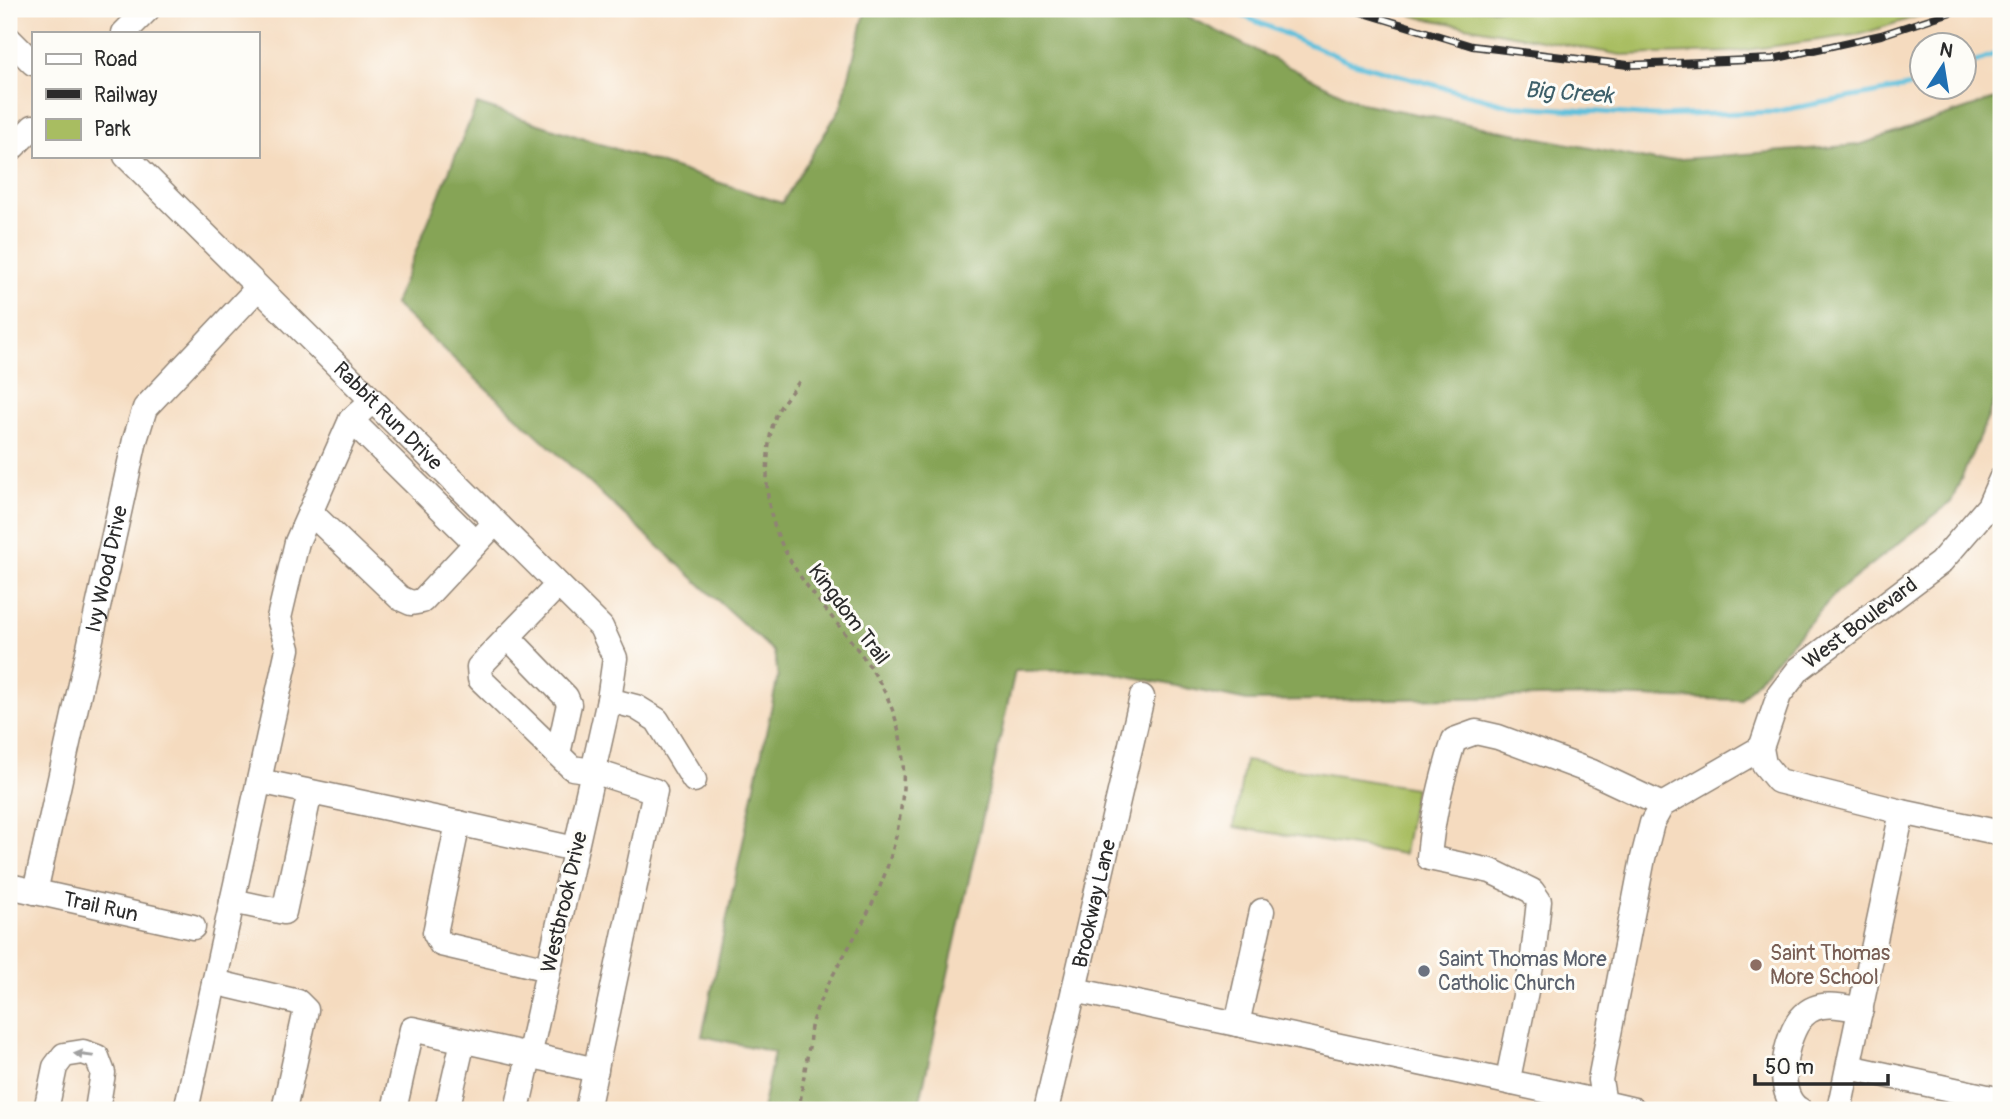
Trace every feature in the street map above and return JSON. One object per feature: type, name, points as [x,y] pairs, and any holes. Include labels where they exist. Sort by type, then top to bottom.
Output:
[{"type":"street","points":[[125,32],[148,9]]},
{"type":"street","points":[[9,39],[32,62]]},
{"type":"street","points":[[9,151],[32,129]]},
{"type":"street","name":"Rabbit Run Drive","points":[[128,158],[601,627],[615,658],[610,697]]},
{"type":"street","name":"Ivy Wood Drive","points":[[35,892],[135,440],[145,408],[258,288]]},
{"type":"street","points":[[186,1110],[288,649],[279,618],[297,542],[351,420],[372,401]]},
{"type":"street","points":[[351,420],[476,543]]},
{"type":"street","name":"West Boulevard","points":[[1761,748],[1779,695],[1799,668],[1940,563],[1989,506],[2001,479]]},
{"type":"street","points":[[310,512],[400,598],[411,603],[422,601],[495,523]]},
{"type":"street","points":[[558,585],[480,667],[480,679],[572,768],[593,771],[655,791],[587,1110]]},
{"type":"street","points":[[508,637],[566,697],[569,704],[558,754]]},
{"type":"street","points":[[610,697],[657,720],[694,780]]},
{"type":"street","name":"Westbrook Drive","points":[[517,1110],[610,697]]},
{"type":"street","name":"Brookway Lane","points":[[1046,1110],[1142,697]]},
{"type":"street","points":[[1513,1083],[1509,1074],[1533,957],[1539,901],[1532,891],[1491,871],[1429,858],[1431,834],[1445,767],[1454,740],[1476,732],[1498,737],[1592,772],[1662,805]]},
{"type":"street","points":[[1604,1102],[1600,1080],[1643,858],[1652,823],[1662,805],[1761,748],[1764,764],[1778,781],[2001,833]]},
{"type":"street","points":[[259,781],[575,849]]},
{"type":"street","points":[[232,901],[284,912],[310,792]]},
{"type":"street","points":[[1839,1110],[1902,812]]},
{"type":"street","points":[[458,823],[435,933],[437,939],[441,944],[548,969]]},
{"type":"street","name":"Trail Run","points":[[9,886],[193,927]]},
{"type":"street","points":[[1237,1024],[1262,911]]},
{"type":"street","points":[[214,982],[298,1002],[306,1010],[284,1110]]},
{"type":"street","points":[[1074,990],[1633,1110]]},
{"type":"street","points":[[1800,1110],[1788,1100],[1784,1075],[1794,1030],[1804,1014],[1822,1006],[1834,1004],[1861,1010]]},
{"type":"street","points":[[394,1110],[412,1029],[596,1070]]},
{"type":"street","points":[[447,1110],[463,1041]]},
{"type":"street","points":[[46,1110],[55,1067],[64,1055],[83,1052],[97,1057],[103,1073],[97,1110]]},
{"type":"street","points":[[1849,1067],[2001,1100]]},
{"type":"path","name":"Kingdom Trail","points":[[799,1110],[813,1018],[841,958],[871,907],[897,837],[904,779],[897,725],[882,683],[859,650],[811,593],[790,562],[774,531],[767,487],[768,442],[779,410],[801,379]]},
{"type":"green space","points":[[866,9],[1173,9],[1361,103],[1656,161],[1859,145],[2001,97],[2001,387],[1951,502],[1837,592],[1740,700],[1604,696],[1247,701],[1100,670],[1015,671],[918,1110],[762,1110],[774,1052],[702,1036],[778,676],[774,652],[394,304],[477,104],[782,203],[841,107]]},
{"type":"green space","points":[[1393,9],[1940,9],[1862,34],[1732,52],[1621,55],[1422,18]]},
{"type":"green space","points":[[1245,761],[1415,788],[1404,854],[1234,827]]},
{"type":"waterway","name":"Big Creek","points":[[1227,9],[1351,62],[1508,105],[1654,116],[1772,112],[1909,87]]},
{"type":"waterway","name":"Big Creek","points":[[1979,61],[2001,51]]},
{"type":"railway","points":[[1351,9],[1472,46],[1628,65],[1773,59],[1881,35],[1960,9]]},
{"type":"place","name":"Saint Thomas More School","points":[[1756,965]]},
{"type":"place","name":"Saint Thomas More Catholic Church","points":[[1424,971]]}]
